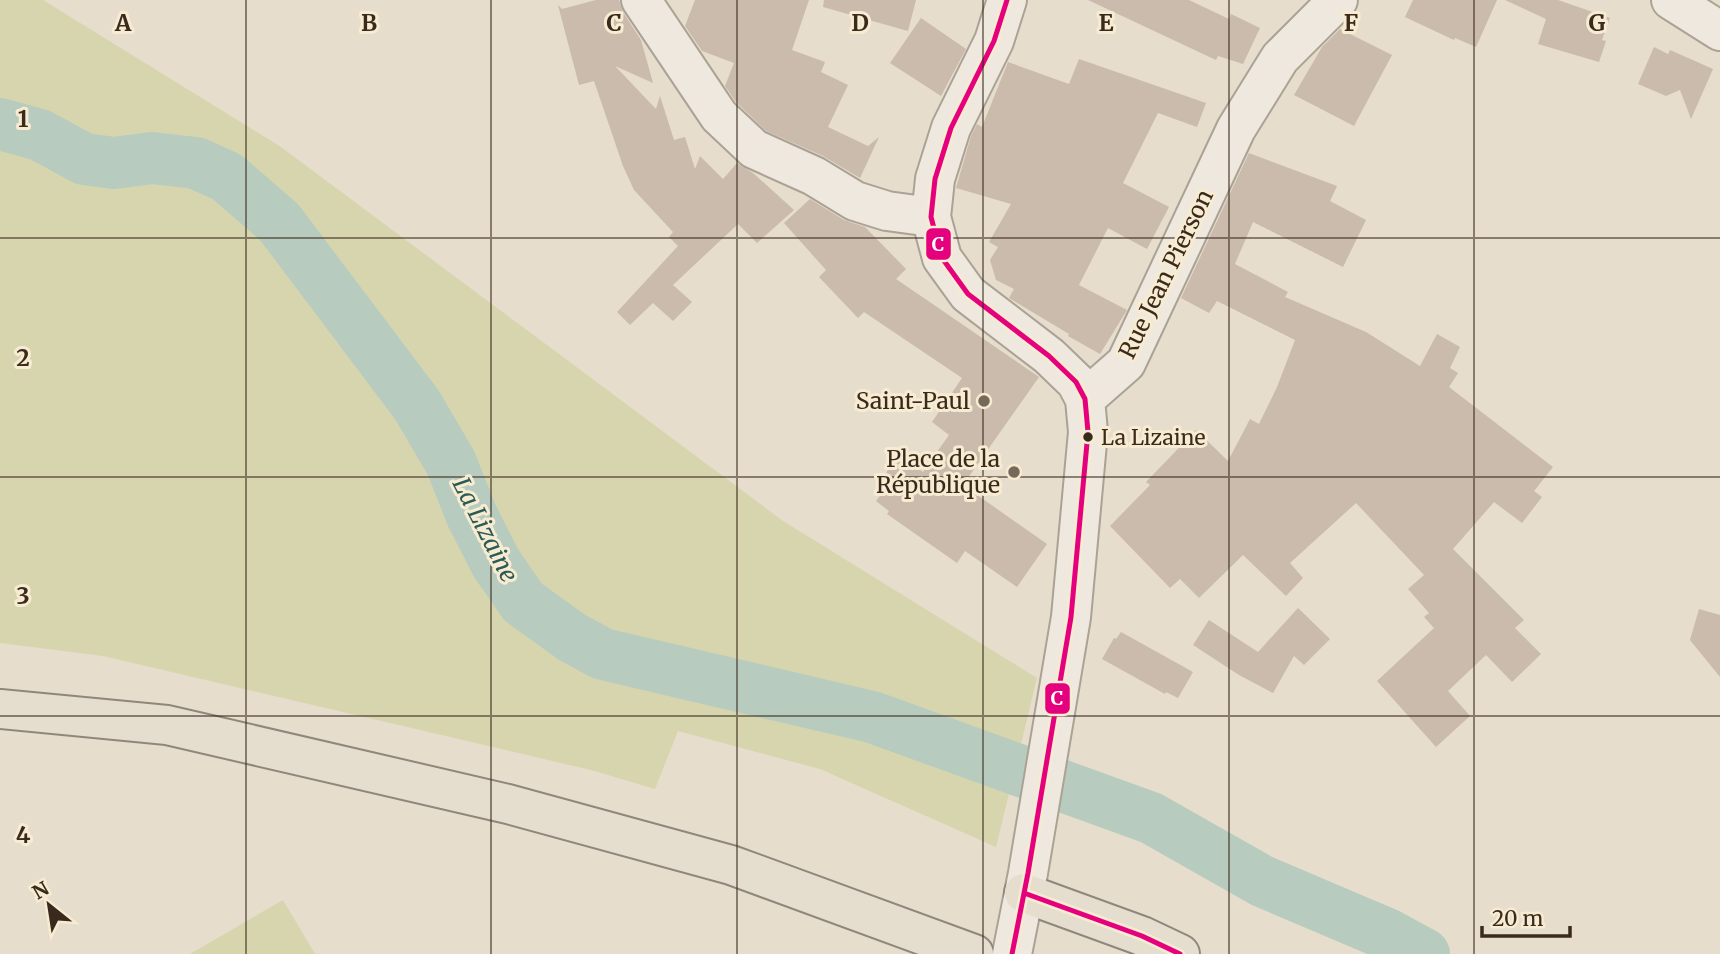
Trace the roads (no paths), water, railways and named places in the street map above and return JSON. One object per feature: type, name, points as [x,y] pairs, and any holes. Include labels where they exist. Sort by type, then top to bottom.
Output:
[{"type":"main road","points":[[0,709],[167,725],[508,804],[732,865],[974,954]]},
{"type":"main road","points":[[1026,878],[1180,954]]},
{"type":"street","points":[[641,0],[719,117],[754,149],[814,176],[855,201],[887,211],[931,217]]},
{"type":"street","points":[[1007,0],[994,41],[951,128],[935,179],[931,217],[942,258],[968,293],[1049,356],[1076,382],[1085,399],[1088,432],[1071,617],[1012,954]]},
{"type":"street","name":"Rue Jean Pierson","points":[[1085,399],[1126,363],[1236,130],[1280,58],[1338,0]]},
{"type":"street","points":[[1671,0],[1720,31]]},
{"type":"waterway","name":"La Lizaine","points":[[0,124],[40,135],[84,159],[114,163],[152,158],[196,163],[227,177],[279,222],[417,405],[451,463],[472,516],[496,563],[523,602],[573,638],[603,654],[872,717],[1151,818],[1262,881],[1389,935],[1424,954]]},
{"type":"place","name":"Saint-Paul","points":[[984,401]]},
{"type":"place","name":"La Lizaine","points":[[1088,437]]},
{"type":"place","name":"Place de la République","points":[[1014,472]]}]
